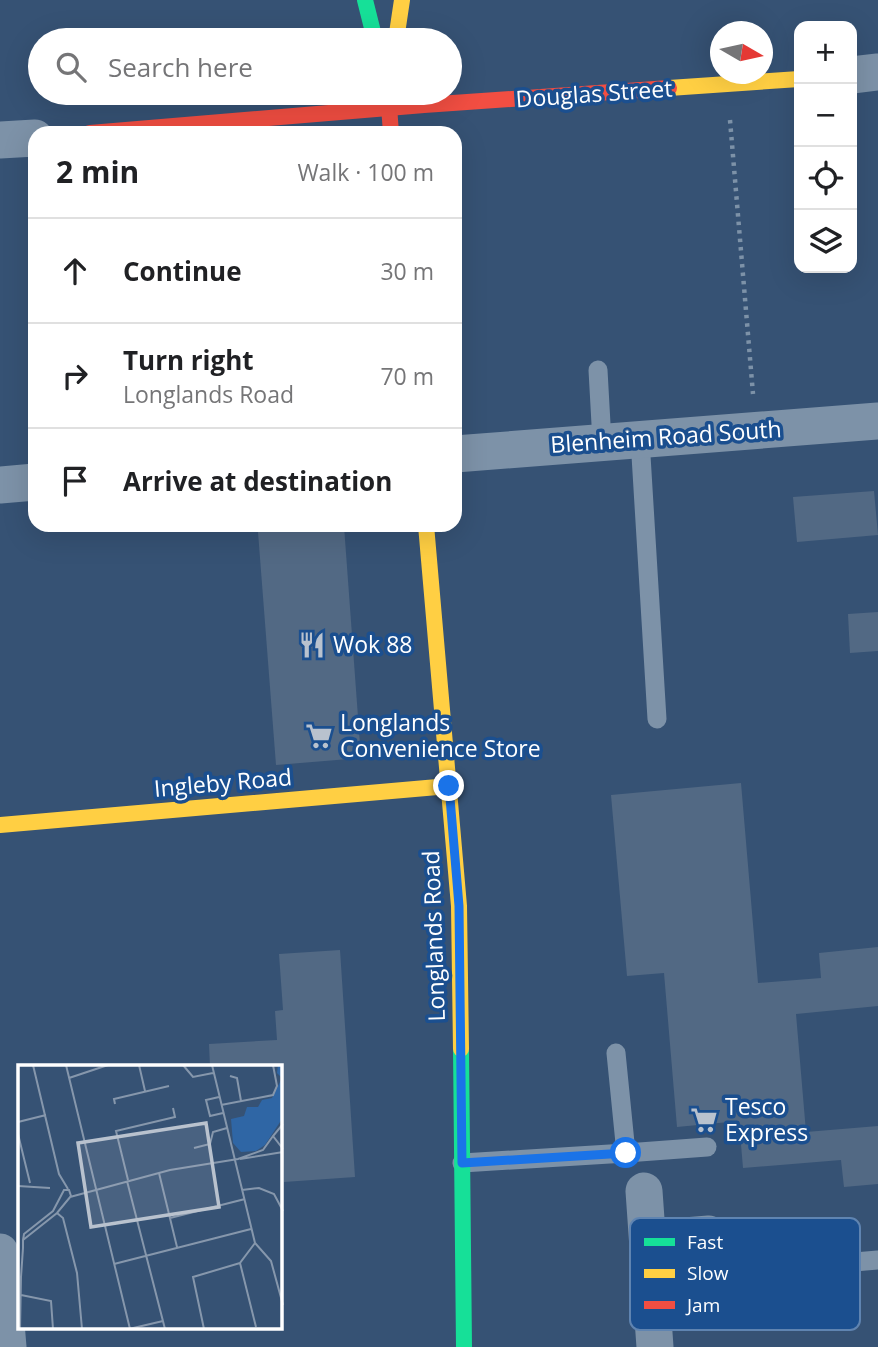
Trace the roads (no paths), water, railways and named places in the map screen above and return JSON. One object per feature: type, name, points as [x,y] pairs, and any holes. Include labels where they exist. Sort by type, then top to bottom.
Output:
[{"type":"street","points":[[365,0],[372,28]]},
{"type":"street","points":[[398,28],[402,0]]},
{"type":"street","points":[[857,74],[878,72]]},
{"type":"street","name":"Douglas Street","points":[[462,97],[794,79]]},
{"type":"street","name":"Douglas Street","points":[[153,126],[343,105]]},
{"type":"street","points":[[388,105],[390,126]]},
{"type":"street","points":[[0,141],[28,139]]},
{"type":"street","name":"Blenheim Road South","points":[[462,453],[878,421]]},
{"type":"street","points":[[0,485],[28,483]]},
{"type":"street","name":"Longlands Road","points":[[427,532],[459,906],[464,1347]]},
{"type":"street","name":"Ingleby Road","points":[[0,825],[449,786]]},
{"type":"street","points":[[644,1191],[646,1218]]},
{"type":"street","points":[[0,1252],[8,1347]]},
{"type":"lane","points":[[598,370],[602,442]]},
{"type":"lane","points":[[640,439],[657,719]]},
{"type":"lane","points":[[616,1053],[626,1153]]},
{"type":"lane","points":[[462,1163],[708,1147]]},
{"type":"lane","points":[[860,1262],[878,1260]]},
{"type":"place","name":"Wok 88","points":[[312,645]]},
{"type":"place","name":"Longlands Convenience Store","points":[[319,736]]},
{"type":"place","name":"Tesco Express","points":[[704,1120]]}]
